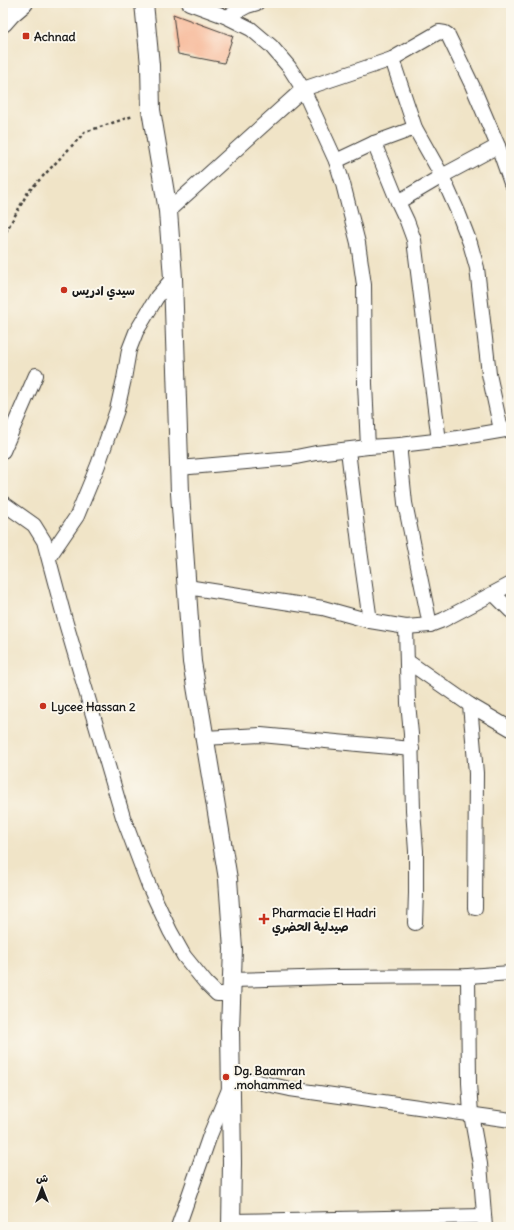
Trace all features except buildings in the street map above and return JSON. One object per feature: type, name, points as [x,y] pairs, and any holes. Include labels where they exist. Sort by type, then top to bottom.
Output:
[{"type":"street","points":[[3,23],[10,14],[24,3]]},
{"type":"street","points":[[144,3],[150,64],[151,110],[168,211],[174,278],[179,468],[192,662],[228,879],[233,949],[230,1029],[232,1170],[231,1224],[485,1222],[480,1164],[471,1114],[468,1083],[468,976]]},
{"type":"street","points":[[189,3],[227,17],[251,29],[271,46],[289,67],[303,89],[336,161],[358,243],[364,286],[366,335],[365,384],[368,447]]},
{"type":"street","points":[[227,17],[247,6],[257,3]]},
{"type":"street","points":[[168,211],[303,89],[392,59],[439,32],[448,35],[472,85],[498,146],[511,183]]},
{"type":"street","points":[[179,468],[291,458],[316,453],[368,447],[400,446],[506,430],[489,374],[477,268],[470,243],[461,218],[442,176],[415,128],[392,59]]},
{"type":"street","points":[[336,161],[374,143],[415,128]]},
{"type":"street","points":[[374,143],[414,240],[440,441]]},
{"type":"street","points":[[398,202],[498,146]]},
{"type":"street","points":[[49,557],[77,516],[98,465],[117,410],[129,350],[136,332],[157,297],[174,278]]},
{"type":"street","points":[[3,451],[36,375]]},
{"type":"street","points":[[400,446],[405,503],[430,625]]},
{"type":"street","points":[[348,450],[370,621]]},
{"type":"street","points":[[3,503],[34,525],[44,540],[65,620],[124,817],[149,886],[184,956],[217,994],[232,987],[397,976],[468,976],[511,973]]},
{"type":"street","points":[[187,587],[323,608],[370,621],[406,628],[430,625],[456,614],[511,584]]},
{"type":"street","points":[[494,594],[511,611]]},
{"type":"street","points":[[406,628],[406,661],[412,748],[413,810],[416,851],[415,923]]},
{"type":"street","points":[[406,661],[470,705],[511,729]]},
{"type":"street","points":[[470,705],[476,773],[475,908]]},
{"type":"street","points":[[204,738],[261,735],[412,748]]},
{"type":"street","points":[[231,1080],[511,1120]]},
{"type":"street","points":[[178,1227],[231,1080]]},
{"type":"path","points":[[3,237],[28,192],[85,132],[151,110]]},
{"type":"place","name":"Achnad","points":[[26,36]]},
{"type":"place","name":"سيدي ادريس","points":[[64,290]]},
{"type":"place","name":"Lycee Hassan 2","points":[[43,706]]},
{"type":"place","name":"Pharmacie El Hadri صيدلية الحضري","points":[[264,919]]},
{"type":"place","name":"Dg. Baamran .mohammed","points":[[226,1077]]}]
